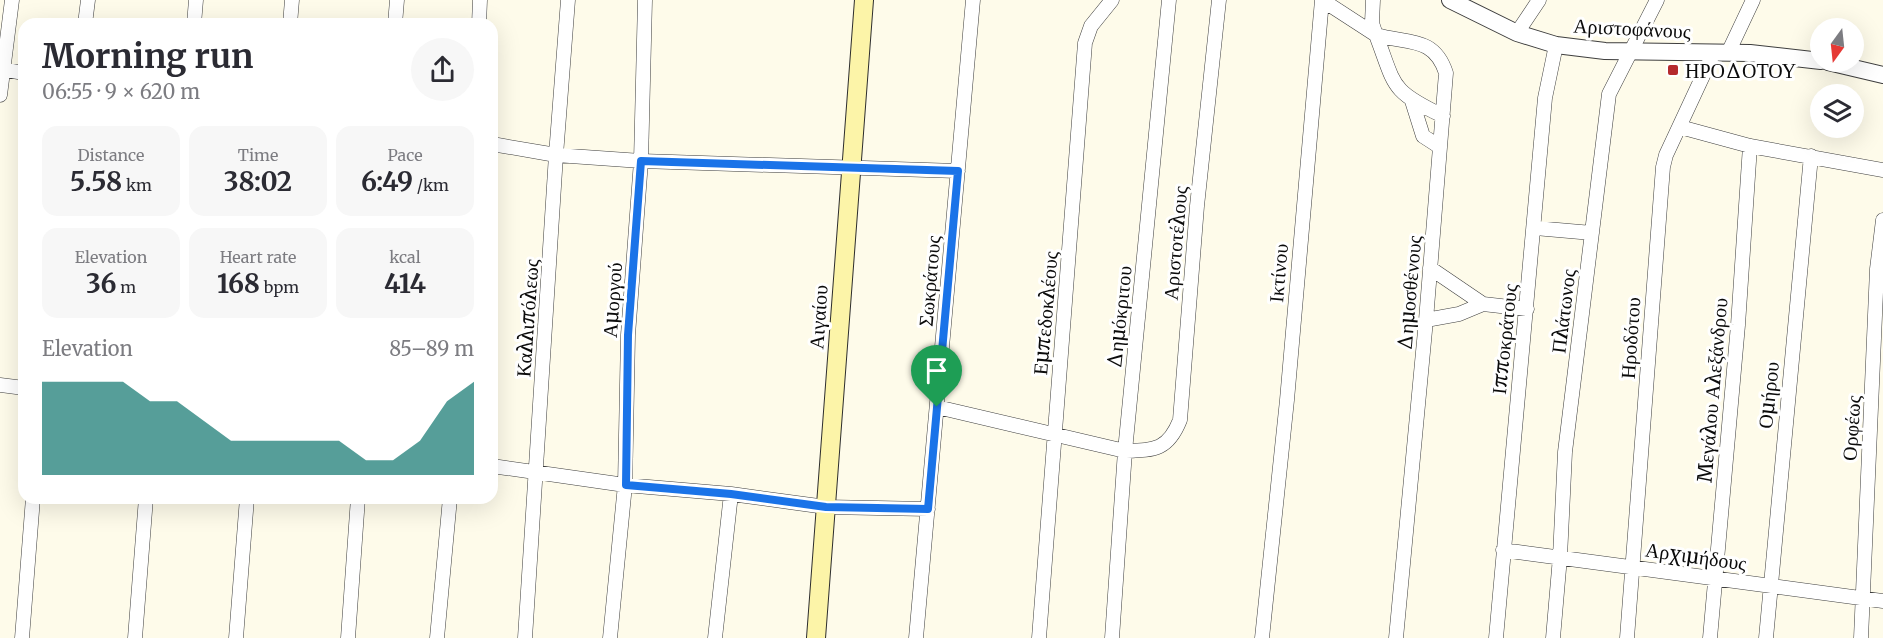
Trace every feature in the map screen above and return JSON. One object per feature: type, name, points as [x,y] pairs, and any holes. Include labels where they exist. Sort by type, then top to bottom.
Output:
[{"type":"main road","name":"Αιγαίου","points":[[816,638],[864,0]]},
{"type":"street","points":[[0,95],[1,69],[12,0]]},
{"type":"street","points":[[86,18],[88,0]]},
{"type":"street","points":[[194,18],[196,0]]},
{"type":"street","points":[[290,18],[292,0]]},
{"type":"street","points":[[396,18],[397,0]]},
{"type":"street","points":[[478,18],[480,0]]},
{"type":"street","name":"Καλλιπόλεως","points":[[525,638],[568,0]]},
{"type":"street","name":"Αμοργού","points":[[610,638],[626,485],[628,335],[641,161],[645,0]]},
{"type":"street","name":"Σωκράτους","points":[[916,638],[973,0]]},
{"type":"street","name":"Εμπεδοκλέους","points":[[1039,638],[1085,43],[1091,26],[1112,0]]},
{"type":"street","name":"Δημόκριτου","points":[[1112,638],[1125,452],[1169,0]]},
{"type":"street","name":"Αριστοτέλους","points":[[937,407],[1055,433],[1125,452],[1154,450],[1166,443],[1180,420],[1197,206],[1220,0]]},
{"type":"street","points":[[1323,0],[1377,35]]},
{"type":"street","name":"Ικτίνου","points":[[1262,638],[1323,0]]},
{"type":"street","points":[[1373,0],[1372,23],[1392,81],[1412,101],[1443,116]]},
{"type":"street","name":"Αριστοφάνους","points":[[1450,0],[1517,33],[1556,45],[1629,51],[1721,53],[1810,60]]},
{"type":"street","points":[[1517,33],[1539,0]]},
{"type":"street","name":"Πλάτωνος","points":[[1552,638],[1560,557],[1565,452],[1609,94],[1657,0]]},
{"type":"street","name":"Ηροδότου","points":[[1627,638],[1663,167],[1666,155],[1680,127],[1753,0]]},
{"type":"street","name":"Δημοσθένους","points":[[1377,35],[1430,46],[1436,51],[1446,72],[1426,320],[1396,638]]},
{"type":"street","name":"Ιπποκράτους","points":[[1496,638],[1545,98],[1556,45]]},
{"type":"street","points":[[1,69],[18,72]]},
{"type":"street","points":[[1864,71],[1883,75]]},
{"type":"street","points":[[1412,101],[1423,136],[1440,147]]},
{"type":"street","points":[[1680,127],[1750,146],[1883,170]]},
{"type":"street","points":[[498,145],[556,155],[641,161],[958,171]]},
{"type":"street","name":"Μεγάλου Αλεξάνδρου","points":[[1710,638],[1738,325],[1750,146]]},
{"type":"street","name":"Ομήρου","points":[[1766,638],[1811,156]]},
{"type":"street","name":"Ορφέως","points":[[1860,638],[1864,599],[1866,485],[1877,269],[1883,220]]},
{"type":"street","points":[[1535,228],[1592,233]]},
{"type":"street","points":[[1430,268],[1483,304],[1527,309]]},
{"type":"street","points":[[1426,320],[1459,314],[1483,304]]},
{"type":"street","points":[[0,385],[18,387]]},
{"type":"street","points":[[498,467],[626,485],[731,494],[826,507],[928,509]]},
{"type":"street","points":[[715,638],[731,494]]},
{"type":"street","points":[[22,638],[33,504]]},
{"type":"street","points":[[135,638],[146,504]]},
{"type":"street","points":[[236,638],[247,504]]},
{"type":"street","points":[[348,638],[358,504]]},
{"type":"street","points":[[437,638],[449,504]]},
{"type":"street","name":"Αρχιμήδους","points":[[1503,550],[1883,601]]},
{"type":"place","name":"ΗΡΟΔΟΤΟΥ","points":[[1673,70]]},
{"type":"route","points":[[641,161],[958,171],[937,407],[928,509],[826,507],[731,494],[626,485],[628,335],[641,161]]}]
